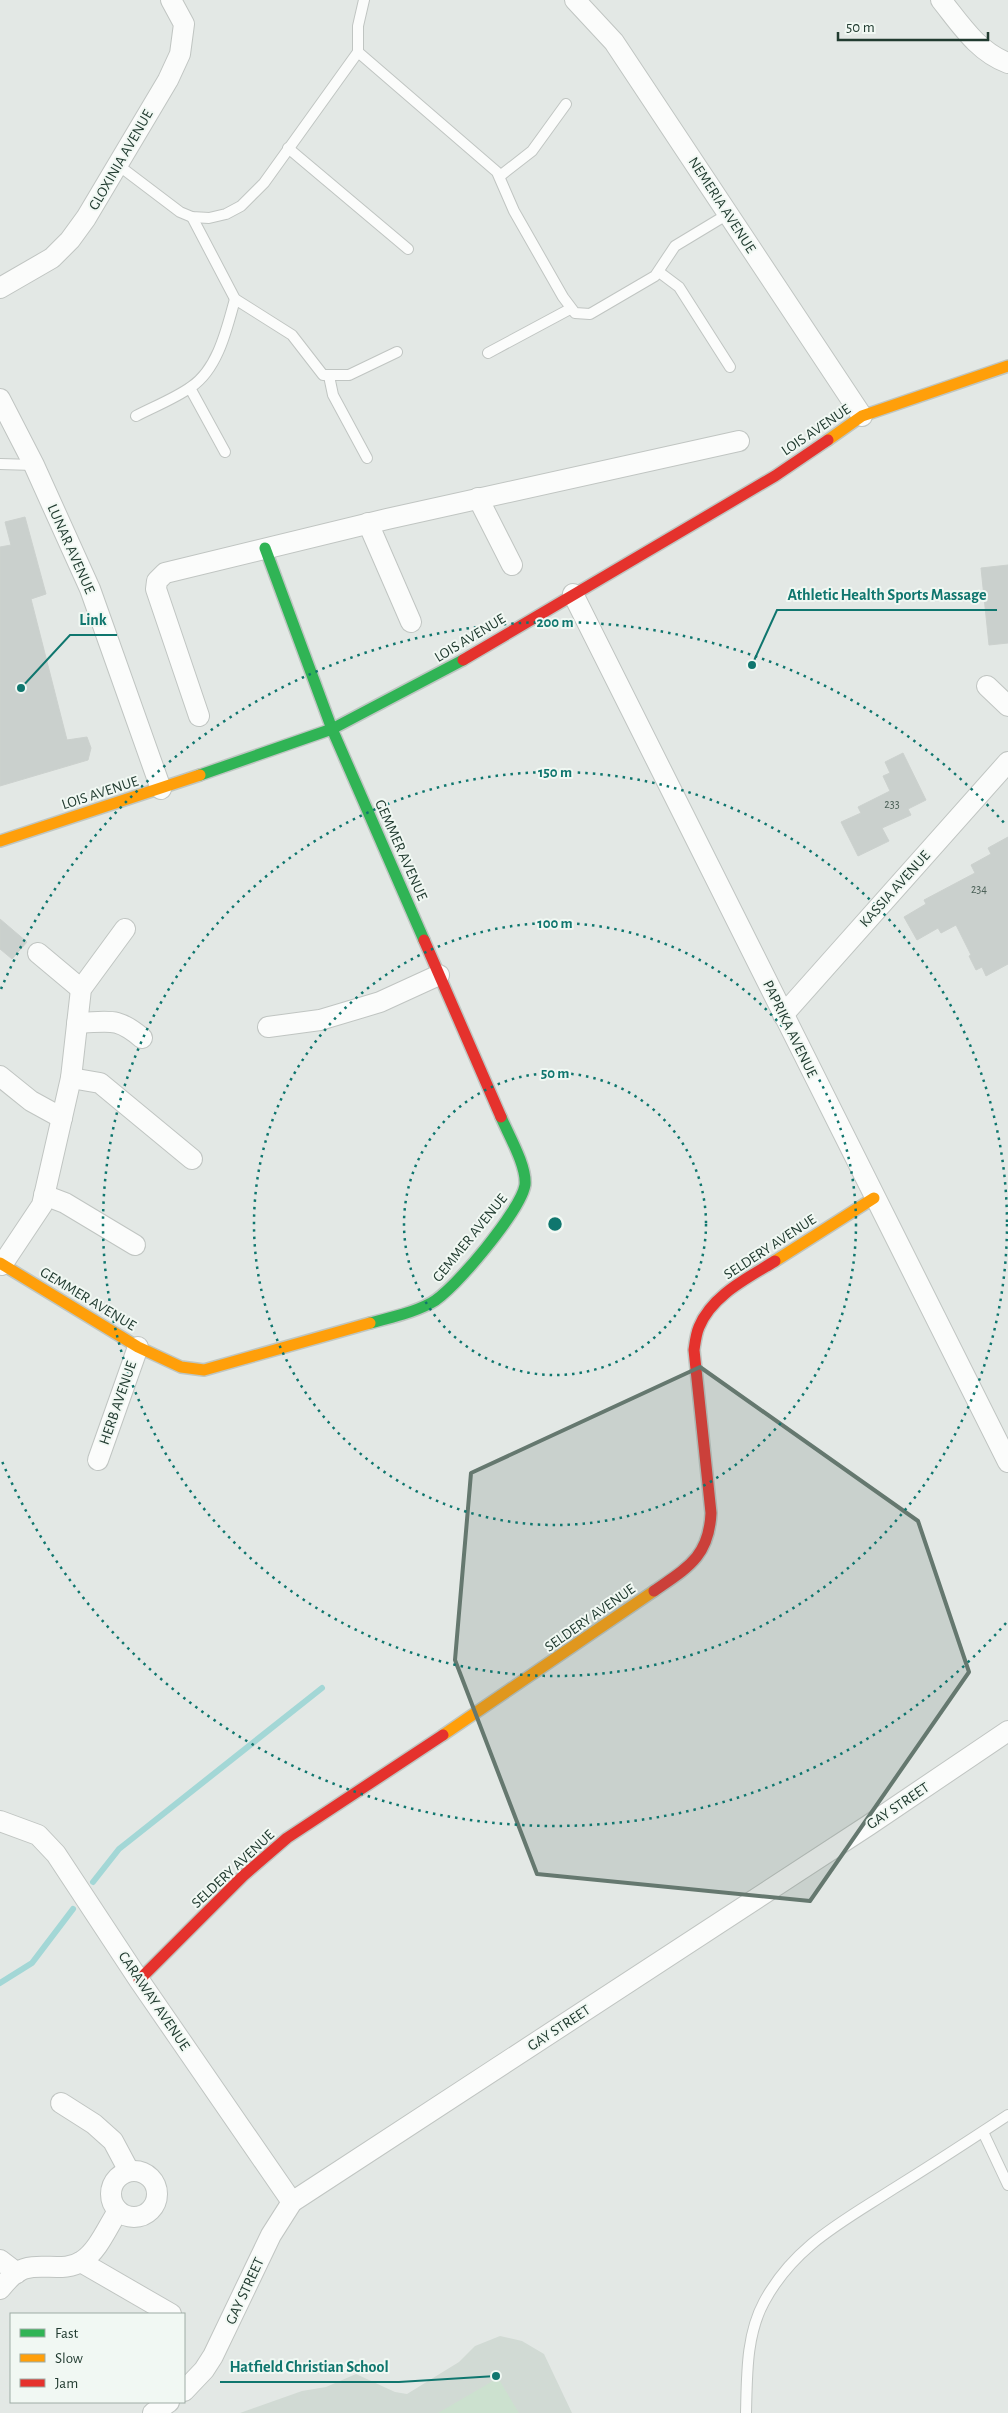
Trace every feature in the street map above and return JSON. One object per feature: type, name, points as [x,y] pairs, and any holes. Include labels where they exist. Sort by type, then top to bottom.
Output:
[{"type":"street","name":"GLOXINIA AVENUE","points":[[0,288],[52,258],[70,240],[86,218],[118,165],[168,80],[180,54],[184,24],[171,0]]},
{"type":"street","name":"NEMERIA AVENUE","points":[[574,0],[614,42],[862,416]]},
{"type":"street","points":[[942,0],[975,42],[988,54],[1008,64]]},
{"type":"street","name":"LOIS AVENUE","points":[[0,841],[162,789],[332,728],[430,679],[775,476],[862,416],[1008,366]]},
{"type":"street","name":"LUNAR AVENUE","points":[[0,399],[34,465],[90,590],[162,789]]},
{"type":"street","points":[[199,716],[156,589],[157,581],[165,573],[368,523],[739,441]]},
{"type":"street","points":[[478,498],[512,565]]},
{"type":"street","points":[[368,523],[411,622]]},
{"type":"street","name":"GEMMER AVENUE","points":[[1,1264],[138,1347],[181,1367],[204,1370],[406,1313],[431,1303],[445,1294],[458,1281],[520,1201],[525,1183],[521,1163],[332,728],[265,548]]},
{"type":"street","name":"PAPRIKA AVENUE","points":[[573,594],[874,1198],[1008,1462]]},
{"type":"street","points":[[987,686],[1008,706]]},
{"type":"street","name":"KASSIA AVENUE","points":[[783,1015],[1006,771]]},
{"type":"street","points":[[1,1264],[41,1208],[71,1078],[81,989],[125,929]]},
{"type":"street","points":[[38,953],[81,989]]},
{"type":"street","points":[[268,1028],[320,1020],[380,1002],[439,975]]},
{"type":"street","points":[[77,1024],[119,1022],[128,1026],[142,1038]]},
{"type":"street","points":[[0,1076],[31,1101],[62,1118]]},
{"type":"street","points":[[71,1078],[100,1083],[192,1159]]},
{"type":"street","points":[[44,1195],[65,1203],[135,1245]]},
{"type":"street","name":"SELDERY AVENUE","points":[[139,1980],[243,1876],[287,1838],[540,1671],[684,1571],[702,1555],[711,1536],[711,1513],[694,1350],[698,1328],[710,1307],[740,1283],[874,1198]]},
{"type":"street","name":"HERB AVENUE","points":[[98,1460],[138,1347]]},
{"type":"street","name":"GAY STREET","points":[[185,2390],[204,2370],[213,2356],[270,2235],[292,2202],[869,1826],[1008,1731]]},
{"type":"street","name":"CARAWAY AVENUE","points":[[0,1821],[38,1835],[56,1854],[139,1980],[292,2202]]},
{"type":"street","points":[[61,2103],[94,2124],[113,2141],[129,2171]]},
{"type":"street","points":[[129,2171],[137,2171],[150,2178],[155,2184],[156,2199],[153,2206],[142,2215],[127,2216],[118,2210],[111,2200],[112,2185],[122,2173],[129,2171]]},
{"type":"street","points":[[0,2289],[17,2273],[29,2268],[64,2267],[81,2262],[92,2252],[118,2210]]},
{"type":"street","points":[[0,2260],[17,2273]]},
{"type":"street","points":[[81,2262],[170,2313]]},
{"type":"street","points":[[153,2413],[168,2403]]},
{"type":"lane","points":[[118,165],[180,212],[192,217],[210,218],[235,210],[264,183],[358,52],[358,26],[364,0]]},
{"type":"lane","points":[[358,52],[488,163],[500,176],[514,211],[570,309],[581,315],[590,314],[659,272],[675,246],[728,214]]},
{"type":"lane","points":[[500,176],[532,151],[566,104]]},
{"type":"lane","points":[[288,148],[408,249]]},
{"type":"lane","points":[[192,217],[235,299],[292,336],[319,372],[328,376],[349,375],[397,352]]},
{"type":"lane","points":[[659,272],[679,287],[730,367]]},
{"type":"lane","points":[[136,416],[190,388],[199,381],[216,354],[227,330],[235,299]]},
{"type":"lane","points":[[488,353],[570,309]]},
{"type":"lane","points":[[328,376],[334,395],[367,458]]},
{"type":"lane","points":[[190,388],[225,452]]},
{"type":"lane","points":[[0,464],[34,465]]},
{"type":"lane","points":[[746,2413],[750,2344],[764,2302],[785,2270],[814,2240],[1008,2115]]},
{"type":"lane","points":[[983,2132],[1008,2185]]},
{"type":"highlighted area","points":[[700,1367],[918,1521],[969,1672],[810,1901],[537,1874],[455,1660],[471,1473]]},
{"type":"shaded area","points":[[500,2336],[522,2341],[544,2354],[572,2413],[240,2413],[302,2391],[326,2387],[356,2374],[395,2392],[407,2394],[459,2362],[475,2346]]},
{"type":"green space","points":[[498,2378],[519,2413],[438,2413]]},
{"type":"building","points":[[25,517],[46,594],[31,599],[67,740],[87,737],[91,748],[88,760],[0,786],[0,547],[11,545],[5,522]]},
{"type":"building","points":[[1008,565],[1008,643],[989,645],[981,568]]},
{"type":"building","points":[[903,753],[926,800],[908,809],[911,815],[882,828],[889,841],[858,856],[841,822],[861,813],[858,807],[890,791],[883,776],[890,773],[885,762]]},
{"type":"building","points":[[1008,837],[1008,964],[986,976],[982,967],[976,970],[969,956],[971,955],[956,925],[941,933],[938,928],[917,940],[904,917],[926,904],[924,900],[975,873],[971,865],[991,854],[988,848]]},
{"type":"building","points":[[0,919],[27,942],[12,959],[0,949]]},
{"type":"waterway","points":[[93,1882],[119,1849],[322,1688]]},
{"type":"waterway","points":[[0,1983],[32,1963],[73,1909]]},
{"type":"traffic: fast","points":[[265,548],[332,729],[424,940]]},
{"type":"traffic: fast","points":[[200,775],[332,729],[463,660]]},
{"type":"traffic: fast","points":[[370,1323],[416,1310],[441,1296],[470,1267],[512,1212],[521,1197],[525,1185],[525,1177],[520,1160],[501,1117]]},
{"type":"traffic: slow","points":[[828,440],[862,416],[1008,366]]},
{"type":"traffic: slow","points":[[0,841],[200,775]]},
{"type":"traffic: slow","points":[[775,1261],[874,1198]]},
{"type":"traffic: slow","points":[[0,1263],[138,1347],[181,1367],[204,1370],[370,1323]]},
{"type":"traffic: slow","points":[[443,1735],[654,1591]]},
{"type":"traffic: jam","points":[[463,660],[775,476],[828,440]]},
{"type":"traffic: jam","points":[[424,940],[501,1117]]},
{"type":"traffic: jam","points":[[654,1591],[694,1560],[706,1541],[709,1528],[711,1513],[694,1350],[698,1330],[713,1306],[732,1288],[775,1261]]},
{"type":"traffic: jam","points":[[139,1980],[243,1876],[287,1838],[443,1735]]},
{"type":"place","name":"Athletic Health Sports Massage","points":[[752,665]]},
{"type":"place","name":"Link","points":[[21,688]]},
{"type":"place","name":"Hatfield Christian School","points":[[496,2376]]}]
